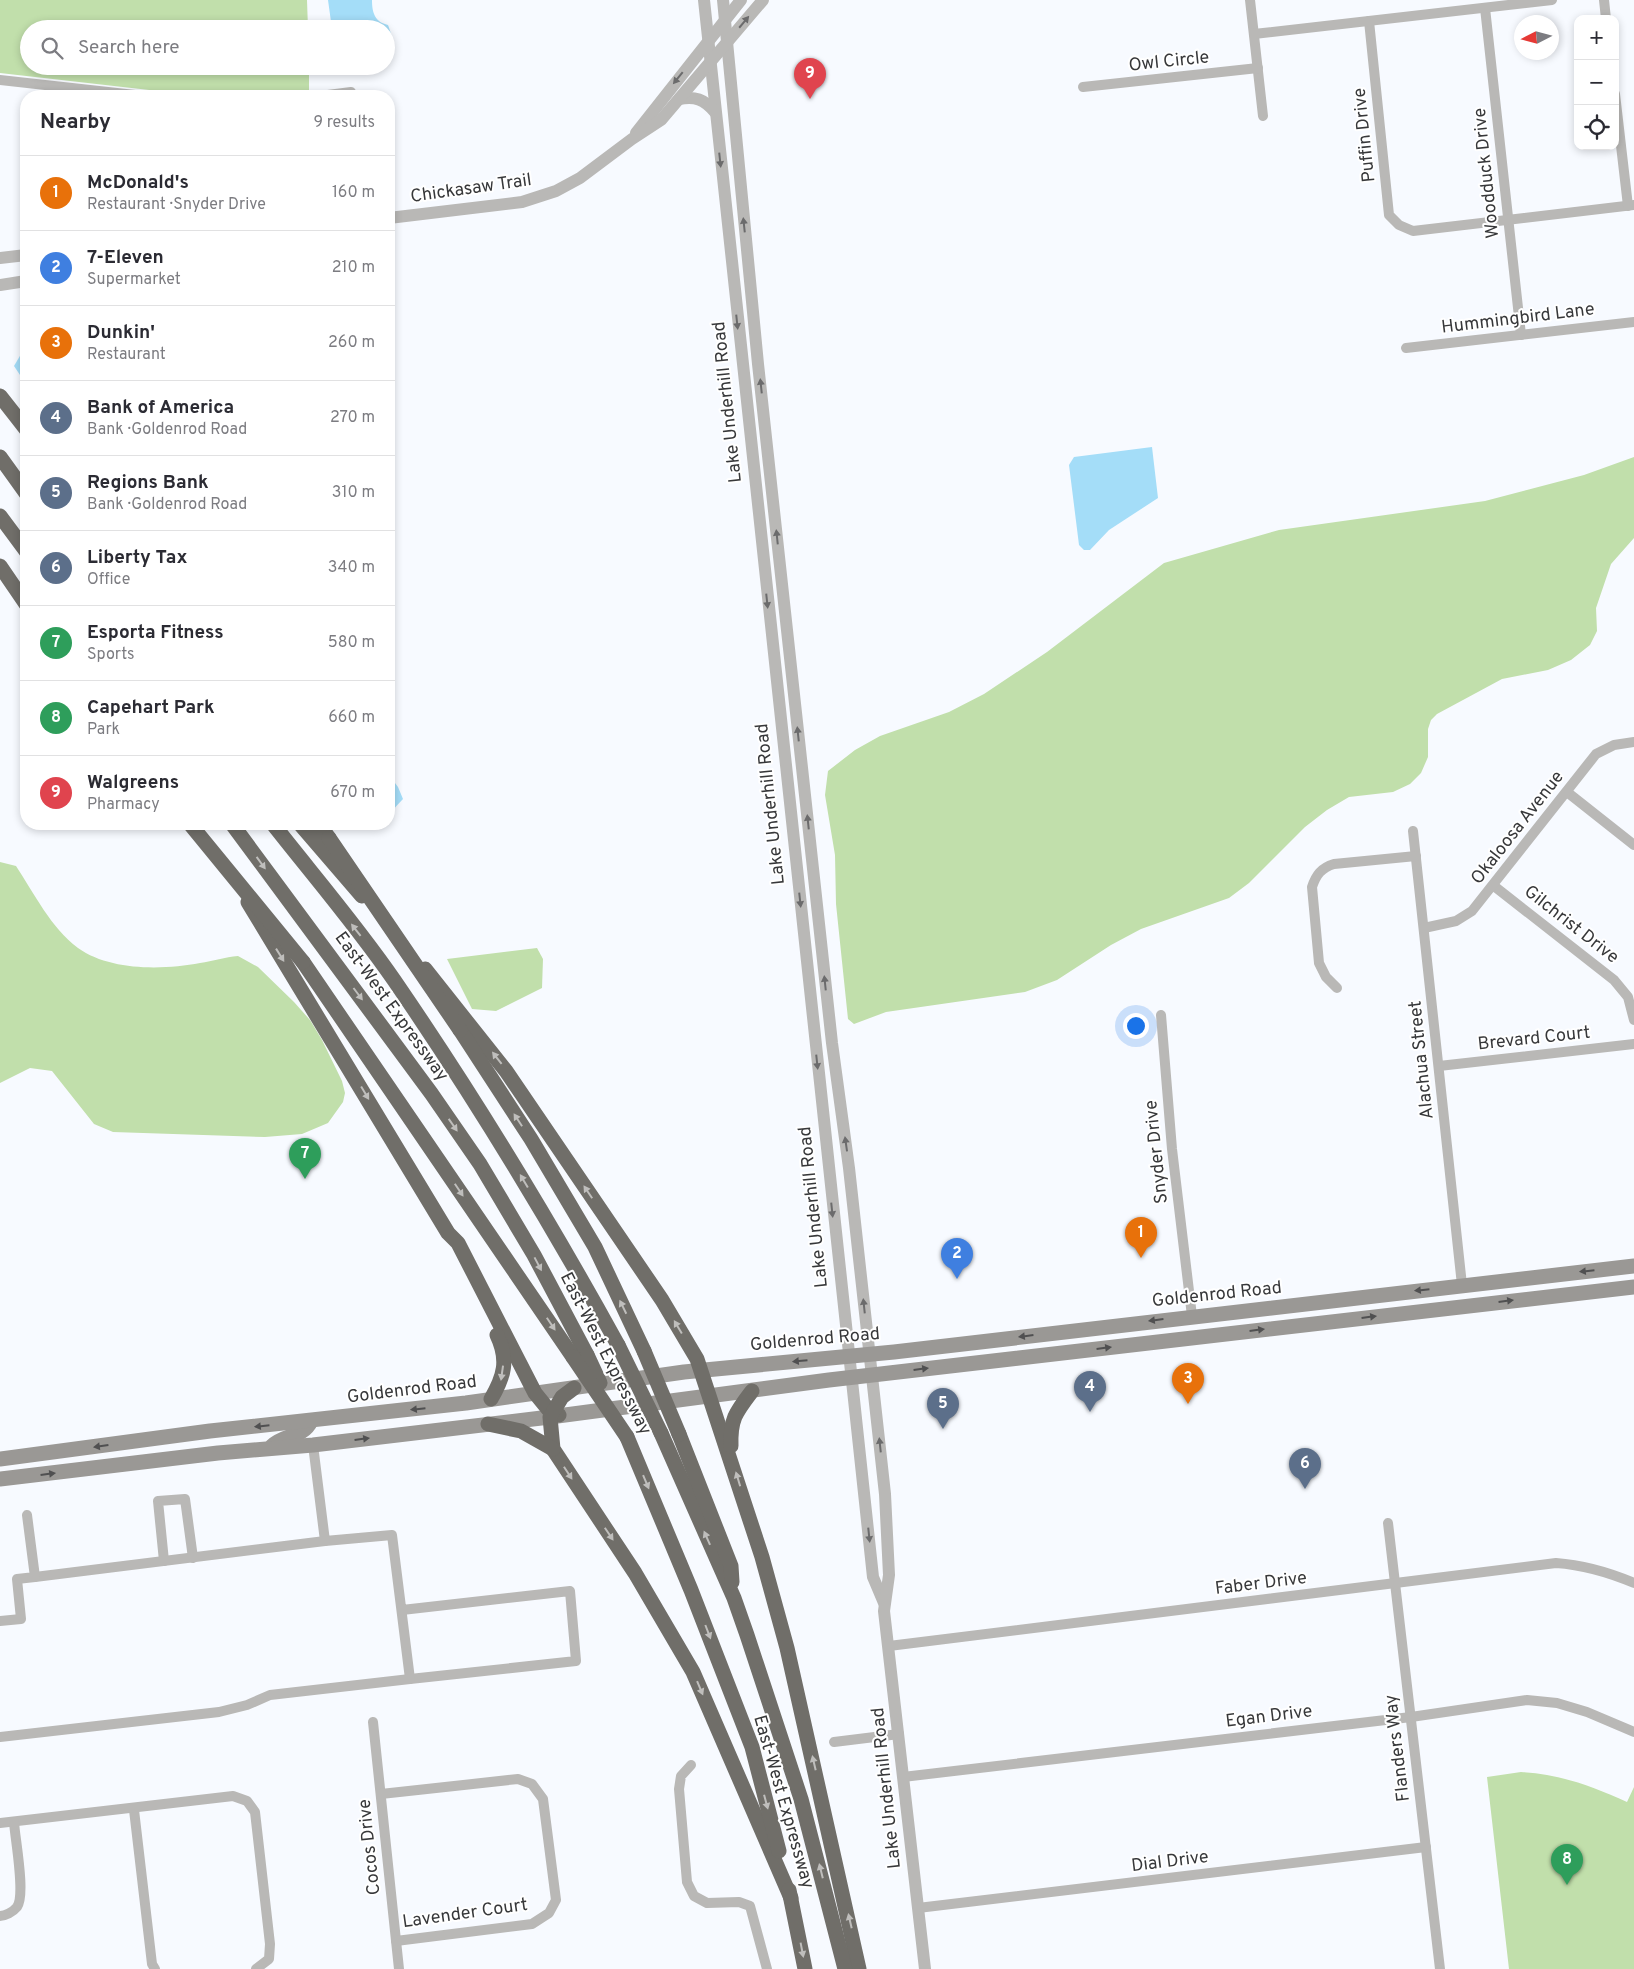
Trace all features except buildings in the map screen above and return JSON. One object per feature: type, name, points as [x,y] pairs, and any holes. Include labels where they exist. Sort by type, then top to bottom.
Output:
[{"type":"highway","points":[[0,396],[20,421]]},
{"type":"highway","points":[[0,458],[20,486]]},
{"type":"highway","points":[[0,516],[20,543]]},
{"type":"highway","points":[[0,566],[20,595]]},
{"type":"highway","points":[[195,830],[303,962],[580,1356]]},
{"type":"highway","points":[[204,830],[448,1233],[458,1243],[535,1393],[553,1415]]},
{"type":"highway","name":"East-West Expressway","points":[[236,830],[431,1093],[480,1164],[534,1255],[580,1356],[627,1437],[691,1590],[752,1747],[791,1898],[806,1969]]},
{"type":"highway","name":"East-West Expressway","points":[[278,830],[393,978],[522,1177],[565,1248],[618,1345],[661,1433],[734,1598],[801,1799],[845,1969]]},
{"type":"highway","points":[[305,830],[447,994],[506,1070],[662,1300],[697,1359],[731,1457],[762,1557],[787,1648],[859,1969]]},
{"type":"highway","points":[[323,830],[460,1030],[531,1139],[594,1247],[644,1352],[679,1434],[731,1566],[734,1598]]},
{"type":"highway","points":[[448,1233],[453,1249],[503,1347],[502,1380],[491,1399]]},
{"type":"highway","points":[[553,1450],[553,1415],[562,1397],[574,1388]]},
{"type":"highway","points":[[731,1457],[731,1422],[735,1413],[752,1391]]},
{"type":"highway","points":[[488,1424],[520,1430],[553,1450],[636,1573],[693,1672],[791,1898]]},
{"type":"main road","name":"Goldenrod Road","points":[[0,1459],[210,1431],[491,1399],[702,1370],[870,1354],[1634,1266]]},
{"type":"main road","points":[[1479,1304],[1482,1296],[1490,1291],[1517,1288],[1540,1276]]},
{"type":"main road","points":[[1406,1313],[1427,1303],[1445,1301],[1462,1285]]},
{"type":"main road","points":[[0,1480],[488,1424],[872,1374],[1634,1286]]},
{"type":"main road","points":[[1224,1334],[1240,1320],[1290,1314],[1294,1305]]},
{"type":"main road","points":[[1139,1344],[1158,1334],[1177,1332],[1192,1316]]},
{"type":"main road","points":[[313,1445],[315,1438],[321,1431],[347,1416]]},
{"type":"main road","points":[[270,1448],[278,1440],[305,1430],[310,1421]]},
{"type":"street","name":"Lake Underhill Road","points":[[704,0],[848,1356],[873,1577],[884,1603],[925,1969]]},
{"type":"street","name":"Lake Underhill Road","points":[[723,0],[766,435],[810,843],[870,1354],[888,1534],[889,1575],[884,1603]]},
{"type":"street","name":"Chickasaw Trail","points":[[632,139],[741,0]]},
{"type":"street","name":"Chickasaw Trail","points":[[395,217],[508,205],[535,199],[556,191],[580,178],[661,120],[763,0]]},
{"type":"street","points":[[1250,0],[1263,116]]},
{"type":"street","points":[[1254,34],[1552,0]]},
{"type":"street","points":[[1604,0],[1606,15]]},
{"type":"street","name":"Woodduck Drive","points":[[1485,8],[1521,335]]},
{"type":"street","name":"Puffin Drive","points":[[1369,21],[1389,215],[1399,225],[1413,231],[1509,220]]},
{"type":"street","name":"Owl Circle","points":[[1083,87],[1258,68]]},
{"type":"street","points":[[0,80],[90,90]]},
{"type":"street","points":[[679,99],[696,98],[708,104],[715,112]]},
{"type":"street","points":[[1509,220],[1631,205],[1617,105]]},
{"type":"street","points":[[0,258],[20,256]]},
{"type":"street","points":[[0,285],[20,282]]},
{"type":"street","name":"Hummingbird Lane","points":[[1406,348],[1634,322]]},
{"type":"street","points":[[745,400],[756,412],[766,435]]},
{"type":"street","points":[[760,535],[769,555],[781,573]]},
{"type":"street","name":"Okaloosa Avenue","points":[[1424,928],[1456,921],[1472,911],[1494,886],[1596,754],[1614,745],[1634,742]]},
{"type":"street","points":[[1567,792],[1634,845]]},
{"type":"street","name":"Alachua Street","points":[[1413,831],[1462,1285]]},
{"type":"street","points":[[793,838],[810,843]]},
{"type":"street","points":[[794,852],[810,843]]},
{"type":"street","points":[[1337,988],[1326,977],[1320,963],[1312,887],[1315,877],[1324,867],[1334,864],[1416,856]]},
{"type":"street","name":"Gilchrist Drive","points":[[1494,886],[1614,980],[1628,996],[1634,1020]]},
{"type":"street","name":"Snyder Drive","points":[[1160,1015],[1172,1149],[1192,1316]]},
{"type":"street","name":"Brevard Court","points":[[1439,1066],[1634,1044]]},
{"type":"street","points":[[313,1445],[326,1542]]},
{"type":"street","points":[[164,1561],[158,1502],[184,1499],[193,1558]]},
{"type":"street","points":[[27,1515],[35,1577]]},
{"type":"street","name":"Flanders Way","points":[[1388,1524],[1440,1969]]},
{"type":"street","points":[[0,1621],[21,1619],[17,1579],[392,1535],[410,1679]]},
{"type":"street","name":"Faber Drive","points":[[889,1646],[1556,1563],[1574,1564],[1605,1571],[1634,1583]]},
{"type":"street","points":[[0,1738],[219,1712],[248,1705],[270,1695],[576,1661],[570,1591],[402,1610]]},
{"type":"street","name":"Egan Drive","points":[[903,1777],[1411,1717],[1527,1700],[1564,1705],[1634,1732]]},
{"type":"street","name":"Cocos Drive","points":[[373,1722],[399,1969]]},
{"type":"street","points":[[834,1742],[899,1734]]},
{"type":"street","points":[[691,1765],[681,1776],[679,1788],[687,1882],[694,1896],[707,1903],[739,1902],[750,1906],[767,1969]]},
{"type":"street","name":"Lavender Court","points":[[381,1794],[518,1778],[532,1784],[543,1799],[556,1900],[549,1913],[532,1924],[396,1940]]},
{"type":"street","points":[[0,1823],[134,1810],[233,1796],[248,1802],[255,1812],[270,1944],[269,1959],[256,1969]]},
{"type":"street","points":[[134,1810],[152,1964],[155,1969]]},
{"type":"street","points":[[0,1916],[5,1916],[17,1907],[21,1894],[14,1822]]},
{"type":"street","name":"Dial Drive","points":[[918,1908],[1426,1847]]},
{"type":"green space","points":[[0,0],[307,0],[308,20],[20,20],[20,75],[309,75],[309,90],[149,90],[0,73]]},
{"type":"green space","points":[[1634,457],[1634,538],[1611,564],[1596,608],[1597,631],[1590,645],[1571,660],[1548,670],[1502,679],[1437,714],[1431,720],[1428,729],[1428,757],[1421,773],[1410,784],[1393,792],[1349,797],[1327,810],[1305,827],[1249,883],[1229,898],[1141,929],[1111,945],[1057,980],[1025,992],[886,1012],[854,1024],[848,1019],[836,904],[835,855],[825,795],[828,771],[855,750],[880,736],[949,712],[984,694],[1047,652],[1164,563],[1279,530],[1485,501],[1584,475]]},
{"type":"green space","points":[[0,862],[16,866],[59,931],[78,948],[91,956],[121,965],[170,967],[238,956],[258,967],[310,1020],[342,1081],[345,1093],[343,1102],[328,1123],[302,1134],[265,1137],[113,1132],[94,1124],[52,1071],[30,1068],[0,1083]]},
{"type":"green space","points":[[537,948],[543,959],[542,988],[496,1011],[472,1009],[447,959]]},
{"type":"green space","points":[[1521,1772],[1562,1778],[1627,1802],[1634,1787],[1634,1969],[1509,1969],[1487,1777]]},
{"type":"water","points":[[328,0],[372,0],[375,16],[378,20],[331,20]]},
{"type":"water","points":[[20,356],[20,375],[14,366]]},
{"type":"water","points":[[1152,447],[1158,498],[1109,530],[1090,550],[1084,550],[1079,545],[1069,465],[1074,457]]},
{"type":"water","points":[[395,783],[398,787],[403,799],[395,808]]},
{"type":"place","name":"Walgreens","points":[[810,99]]},
{"type":"place","name":"Esporta Fitness","points":[[305,1179]]},
{"type":"place","name":"McDonald's","points":[[1141,1258]]},
{"type":"place","name":"7-Eleven","points":[[957,1279]]},
{"type":"place","name":"Dunkin'","points":[[1188,1404]]},
{"type":"place","name":"Bank of America","points":[[1090,1412]]},
{"type":"place","name":"Regions Bank","points":[[943,1429]]},
{"type":"place","name":"Liberty Tax","points":[[1305,1489]]},
{"type":"place","name":"Capehart Park","points":[[1567,1885]]}]
